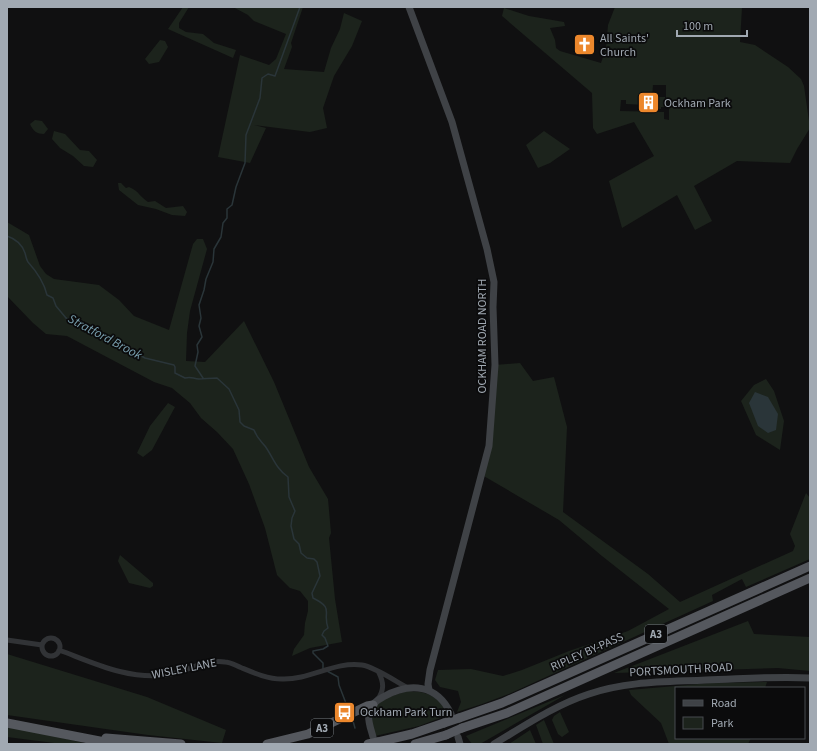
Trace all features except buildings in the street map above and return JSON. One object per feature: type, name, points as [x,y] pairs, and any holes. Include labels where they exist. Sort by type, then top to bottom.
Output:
[{"type":"highway","name":"RIPLEY BY-PASS","points":[[373,741],[412,734],[444,723],[455,716],[502,703],[810,566]]},
{"type":"highway","name":"RIPLEY BY-PASS","points":[[416,744],[446,734],[460,739],[507,713],[810,578]]},
{"type":"highway","name":"A3","points":[[268,744],[308,734],[375,703]]},
{"type":"highway","points":[[7,723],[115,744]]},
{"type":"highway","points":[[73,736],[103,737],[181,744]]},
{"type":"main road","name":"OCKHAM ROAD NORTH","points":[[409,7],[452,122],[487,249],[494,282],[493,307],[495,364],[489,446],[430,670],[428,690]]},
{"type":"main road","name":"OCKHAM ROAD NORTH","points":[[411,688],[422,681],[430,670]]},
{"type":"main road","name":"PORTSMOUTH ROAD","points":[[494,744],[565,704],[587,694],[615,687],[662,681],[762,677],[810,678]]},
{"type":"main road","points":[[373,741],[368,718],[369,712],[375,703],[395,691],[411,688],[428,690],[442,700],[455,716]]},
{"type":"street","name":"WISLEY LANE","points":[[53,638],[59,643],[59,650],[55,654],[50,655],[45,653],[42,645],[46,639],[53,638]]},
{"type":"street","name":"WISLEY LANE","points":[[7,640],[42,645]]},
{"type":"street","name":"WISLEY LANE","points":[[59,650],[102,667],[133,675],[149,676],[168,674],[217,661],[228,662],[265,677],[280,680],[299,679],[336,666],[362,665],[370,667],[379,673],[411,688]]},
{"type":"street","points":[[375,703],[382,693],[384,686],[379,673]]},
{"type":"green space","points":[[183,7],[189,7],[179,23],[179,28],[186,32],[203,34],[214,43],[236,50],[233,58],[168,29]]},
{"type":"green space","points":[[233,7],[303,7],[291,43],[292,47],[284,69],[324,72],[331,48],[340,29],[344,13],[362,21],[352,46],[334,76],[323,108],[327,128],[310,132],[254,125],[266,128],[250,163],[218,157],[240,55],[269,65],[276,59],[286,34],[254,21],[248,15]]},
{"type":"green space","points":[[615,7],[742,7],[740,42],[755,45],[788,67],[801,79],[804,86],[810,128],[790,163],[737,161],[694,186],[712,221],[695,230],[677,195],[622,228],[609,181],[654,156],[634,122],[597,134],[593,128],[592,93],[502,16],[504,8],[529,16],[564,22],[565,26],[550,28],[555,40],[556,48],[560,51],[601,63],[606,48],[608,25]],"holes":[[[653,85],[666,85],[666,98],[669,98],[669,120],[664,119],[664,112],[620,111],[621,100],[626,100],[626,104],[647,105],[647,101],[652,101],[652,109],[661,109],[661,107],[665,107],[665,97],[652,97]]]},
{"type":"green space","points":[[160,40],[165,41],[168,47],[159,62],[149,64],[145,59]]},
{"type":"green space","points":[[35,120],[42,121],[48,129],[44,134],[37,133],[32,129],[30,124]]},
{"type":"green space","points":[[54,131],[65,134],[80,150],[89,151],[97,160],[93,167],[84,166],[73,156],[60,148],[52,139]]},
{"type":"green space","points":[[544,131],[570,149],[550,163],[538,168],[526,145]]},
{"type":"green space","points":[[118,183],[121,183],[126,188],[129,187],[133,189],[148,202],[155,201],[166,208],[183,206],[187,212],[185,216],[172,215],[156,209],[138,205],[119,190]]},
{"type":"green space","points":[[7,222],[29,235],[40,266],[46,274],[54,279],[99,285],[119,300],[134,316],[169,330],[193,244],[197,239],[203,239],[207,249],[190,311],[187,333],[186,361],[205,362],[244,321],[274,382],[309,467],[328,499],[331,533],[329,538],[335,599],[342,642],[310,648],[292,656],[294,649],[304,635],[308,601],[300,591],[290,588],[277,575],[265,528],[249,484],[233,449],[201,418],[190,403],[172,388],[154,382],[67,336],[46,334],[33,323],[7,296]]},
{"type":"green space","points":[[520,363],[533,381],[554,377],[567,427],[563,512],[648,574],[680,602],[793,551],[795,546],[790,534],[806,493],[810,498],[810,559],[746,587],[742,579],[712,595],[713,601],[511,693],[457,712],[461,702],[458,691],[440,687],[435,680],[438,670],[471,669],[503,676],[628,631],[669,609],[559,520],[482,475],[495,365]]},
{"type":"green space","points":[[766,379],[774,391],[784,421],[780,450],[756,435],[741,401],[754,385]]},
{"type":"green space","points":[[168,403],[175,407],[152,450],[143,457],[137,453],[150,426]]},
{"type":"green space","points":[[120,555],[153,583],[153,586],[150,588],[129,583],[118,561]]},
{"type":"green space","points":[[748,621],[754,634],[810,637],[810,671],[778,668],[614,673]]},
{"type":"green space","points":[[7,654],[147,697],[226,730],[222,743],[148,735],[7,715]]},
{"type":"green space","points":[[767,682],[765,687],[675,687],[675,739],[750,739],[748,744],[669,744],[661,723],[631,695],[629,690],[710,683]]},
{"type":"green space","points":[[407,691],[421,692],[432,696],[440,703],[448,715],[419,726],[375,736],[371,720],[371,714],[374,708],[383,700]]},
{"type":"green space","points":[[565,695],[480,744],[472,744],[466,736]]},
{"type":"green space","points":[[560,712],[569,732],[562,737],[558,734],[552,720],[554,716]]},
{"type":"green space","points":[[544,720],[554,744],[543,744],[536,725]]},
{"type":"green space","points":[[7,727],[88,744],[62,744],[7,737]]},
{"type":"green space","points":[[530,730],[536,744],[509,744]]},
{"type":"shaded area","points":[[755,392],[768,397],[778,414],[776,430],[768,433],[758,426],[749,403]]},
{"type":"waterway","points":[[203,378],[195,366],[198,352],[197,345],[202,337],[199,326],[201,318],[199,305],[206,279],[213,262],[214,249],[221,237],[223,223],[227,218],[227,209],[232,205],[236,187],[245,163],[246,135],[260,98],[262,78],[268,74],[275,76],[300,7]]},
{"type":"waterway","name":"Stratford Brook","points":[[7,236],[16,240],[20,244],[27,261],[40,277],[47,295],[53,298],[56,306],[66,318],[86,326],[95,334],[107,337],[145,358],[174,365],[175,373],[185,378],[217,378],[229,389],[239,410],[240,422],[244,426],[254,430],[257,437],[265,446],[278,467],[288,477],[289,497],[295,511],[291,526],[294,539],[299,544],[301,553],[307,558],[314,559],[317,562],[320,576],[312,593],[313,598],[326,608],[328,628],[322,635],[328,646],[323,649],[313,651],[313,653],[323,663],[323,669]]},
{"type":"waterway","name":"Stratford Brook","points":[[327,671],[338,677],[339,685],[347,706]]},
{"type":"waterway","name":"Stratford Brook","points":[[353,721],[355,728]]},
{"type":"place","name":"All Saints' Church","points":[[584,45]]},
{"type":"place","name":"Ockham Park","points":[[649,103]]},
{"type":"place","name":"Ockham Park Turn","points":[[345,712]]}]
